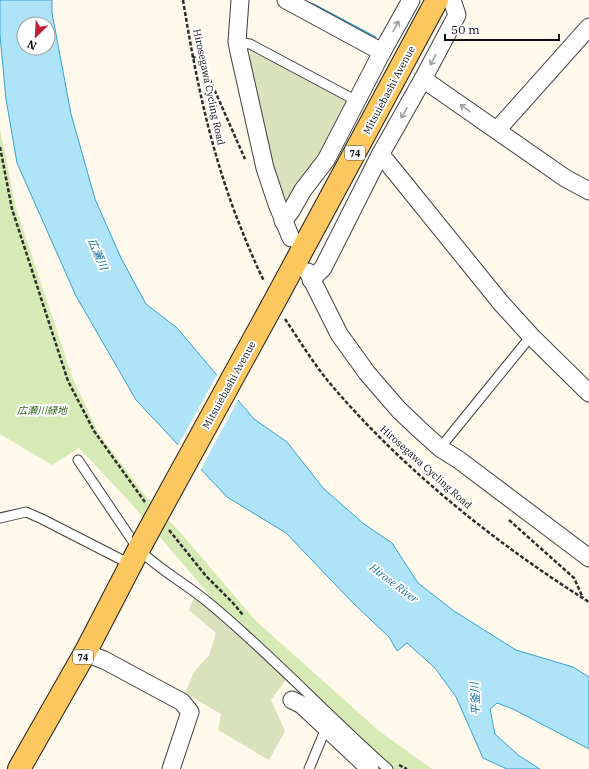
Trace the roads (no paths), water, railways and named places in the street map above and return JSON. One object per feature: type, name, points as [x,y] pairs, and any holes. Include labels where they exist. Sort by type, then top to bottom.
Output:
[{"type":"main road","name":"Mitsuiebashi Avenue","points":[[19,769],[85,653],[137,552],[277,310],[435,4]]},
{"type":"street","points":[[240,0],[237,42],[265,168],[283,221],[291,238]]},
{"type":"street","points":[[283,221],[291,211],[303,190],[326,160],[382,52],[411,0]]},
{"type":"street","points":[[452,0],[457,15],[423,79],[380,154],[323,268],[318,275],[310,276],[339,334],[367,373],[399,410],[440,448],[459,460],[589,558]]},
{"type":"street","points":[[295,2],[382,52]]},
{"type":"street","points":[[497,130],[589,27]]},
{"type":"street","points":[[423,79],[565,178],[589,191]]},
{"type":"street","points":[[380,154],[501,303],[531,336],[589,393]]},
{"type":"street","points":[[85,653],[104,660],[182,702],[190,712],[171,769]]},
{"type":"street","points":[[292,700],[302,705],[370,769]]},
{"type":"lane","points":[[237,42],[250,44],[357,102]]},
{"type":"lane","points":[[440,448],[531,336]]},
{"type":"lane","points":[[78,460],[137,552]]},
{"type":"lane","points":[[0,518],[26,512],[137,552],[151,561],[208,603],[296,680],[388,769]]},
{"type":"lane","points":[[309,769],[326,728]]},
{"type":"water","points":[[0,0],[52,0],[53,16],[16,16],[16,56],[56,56],[56,34],[71,114],[95,199],[121,258],[146,304],[177,328],[254,419],[287,442],[323,488],[364,524],[392,543],[418,583],[454,611],[516,650],[573,667],[589,677],[589,749],[513,709],[497,703],[490,709],[495,734],[518,755],[540,769],[507,769],[483,758],[456,697],[435,668],[407,643],[397,651],[389,637],[352,602],[286,533],[227,497],[136,400],[76,296],[17,163],[6,99],[0,35]]},
{"type":"waterway","points":[[312,5],[374,38]]},
{"type":"water label","name":"広瀬川","points":[[98,254]]},
{"type":"water label","name":"Hirose River","points":[[394,583]]},
{"type":"water label","name":"平釜川","points":[[475,699]]},
{"type":"park label","name":"広瀬川緑地","points":[[42,410]]}]
